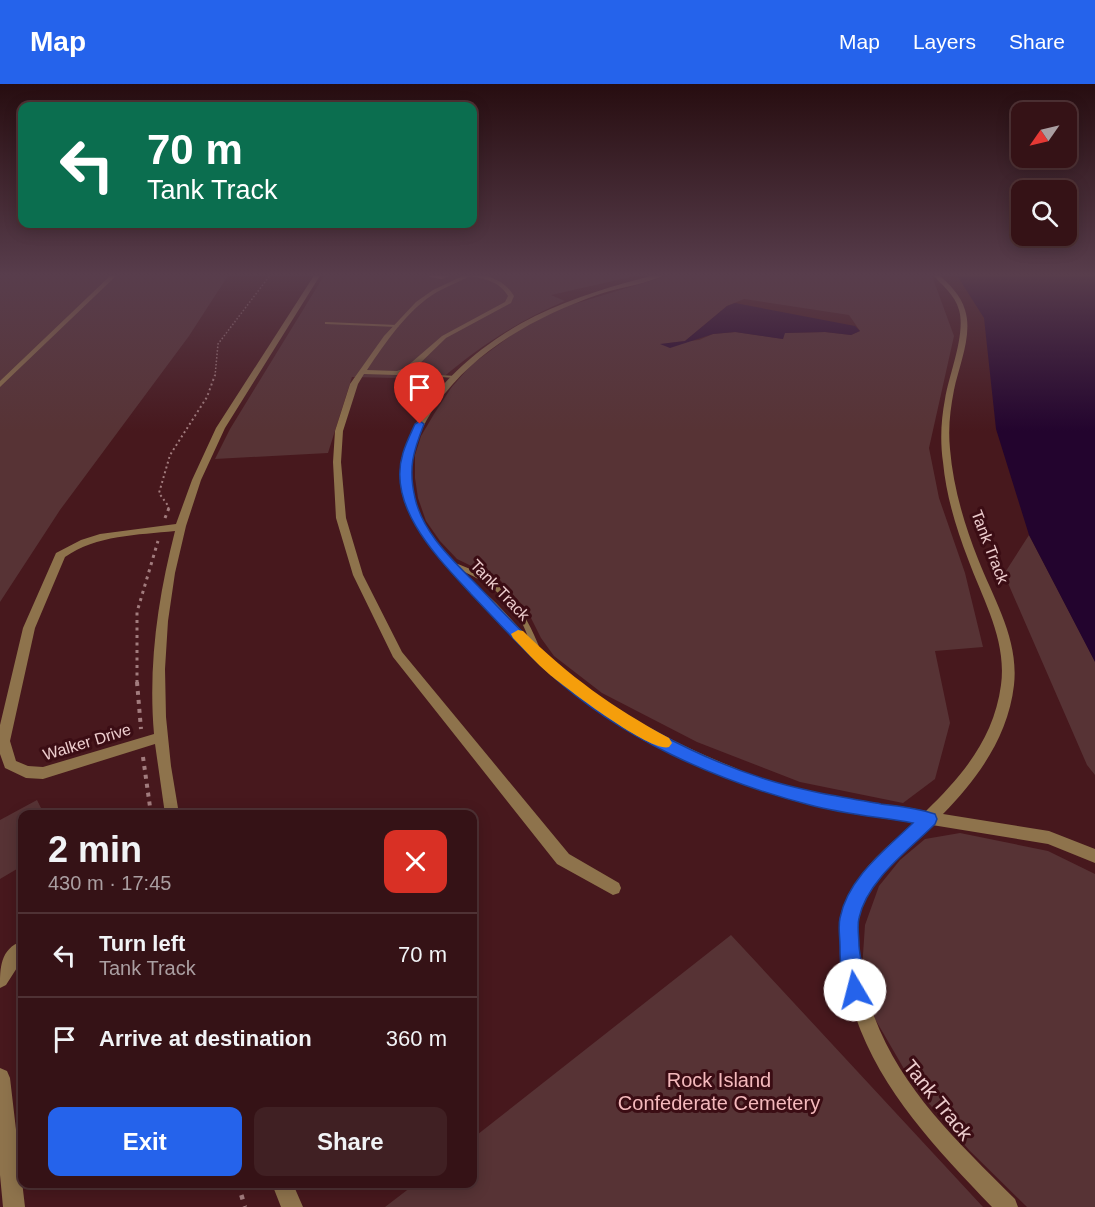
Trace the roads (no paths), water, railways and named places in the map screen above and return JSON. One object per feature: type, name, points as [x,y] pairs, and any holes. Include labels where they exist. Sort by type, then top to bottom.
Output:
[{"type":"street","points":[[0,385],[61,326]]},
{"type":"street","points":[[171,810],[160,737],[158,663],[167,578],[195,481],[218,433],[285,326]]},
{"type":"street","points":[[397,326],[354,384],[339,431],[337,462],[341,518],[358,575],[397,654],[469,746],[563,859],[613,888]]},
{"type":"street","points":[[363,372],[397,372],[412,368],[444,337],[464,326]]},
{"type":"street","name":"Tank Track","points":[[523,326],[492,344],[455,376],[420,424],[407,454],[405,472],[410,501],[435,548],[539,656],[582,692],[626,722],[673,748],[761,784],[812,799],[1049,838],[1095,856]]},
{"type":"street","name":"Tank Track","points":[[962,326],[945,419],[946,459],[950,484],[973,560],[996,609],[1006,639],[1008,660],[1005,704],[983,758],[953,795],[874,873],[857,898],[849,919],[850,956],[855,990],[865,1023],[891,1077],[919,1113],[1007,1207]]},
{"type":"street","name":"Walker Drive","points":[[160,737],[43,773],[26,772],[10,764],[3,741],[28,628],[60,555],[69,547],[89,540],[180,527]]},
{"type":"street","points":[[0,979],[18,952]]},
{"type":"street","points":[[0,1078],[14,1207]]},
{"type":"street","points":[[285,1188],[292,1207]]},
{"type":"lane","points":[[397,372],[455,376]]},
{"type":"lane","points":[[449,563],[480,575],[506,595],[526,620],[539,656]]},
{"type":"park label","name":"Rock Island Confederate Cemetery","points":[[719,1092]]}]
